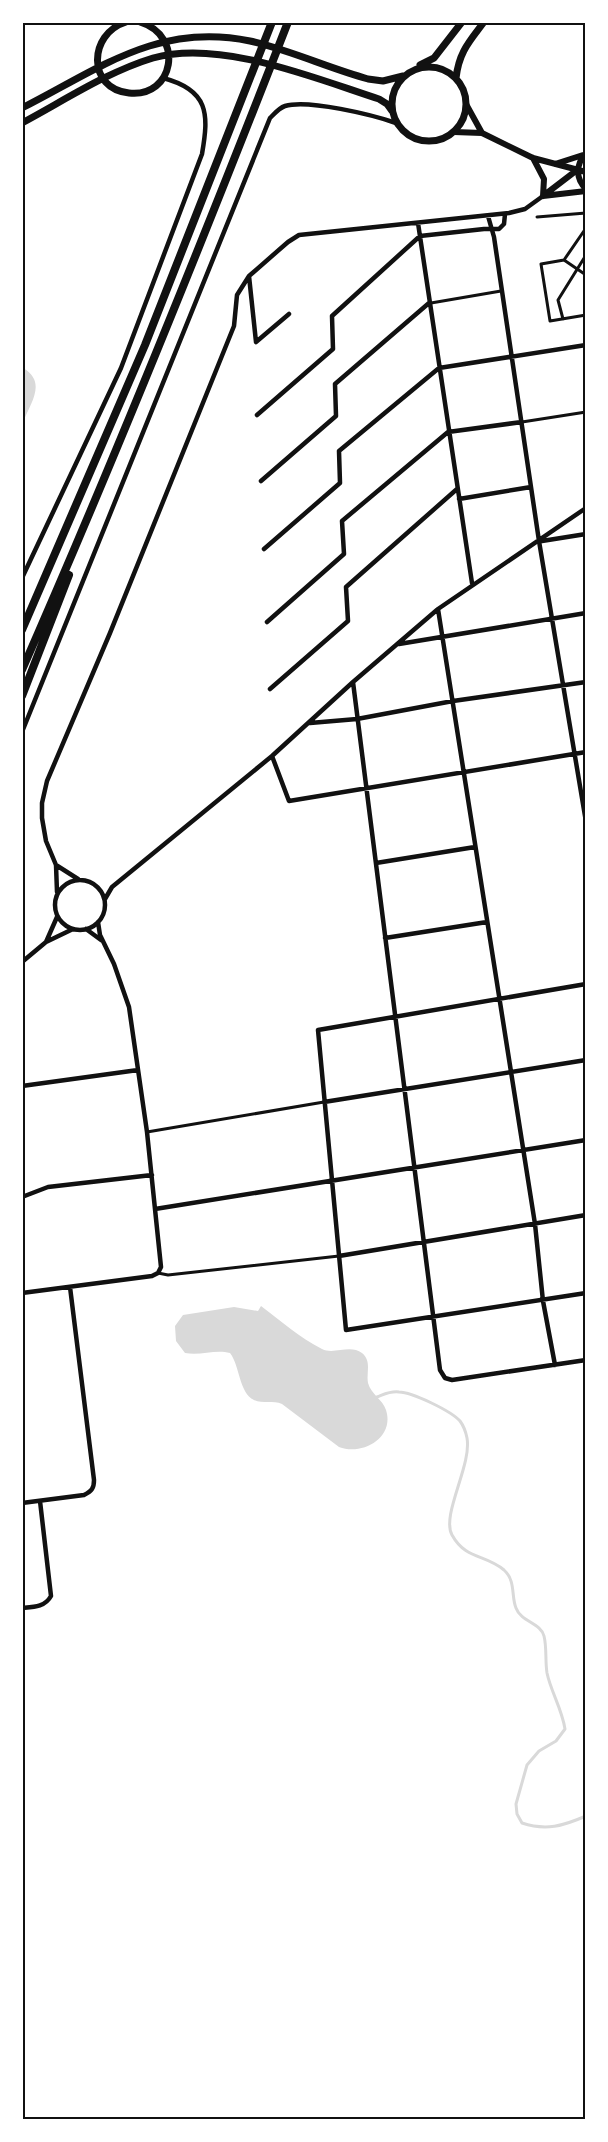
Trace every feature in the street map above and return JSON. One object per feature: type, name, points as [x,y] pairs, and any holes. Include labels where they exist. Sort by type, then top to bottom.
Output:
[{"type":"highway","points":[[22,630],[145,345],[272,22]]},
{"type":"highway","points":[[22,696],[288,22]]},
{"type":"highway","points":[[22,670],[107,476]]},
{"type":"main road","points":[[126,22],[108,31],[102,40],[98,50],[98,67],[104,80],[114,89],[127,93],[141,93],[153,88],[163,78],[169,66],[169,55],[165,40],[158,32],[140,22]]},
{"type":"main road","points":[[22,108],[98,67],[138,49],[165,40],[198,37],[249,41],[368,79],[383,81],[403,76],[434,58],[462,22]]},
{"type":"main road","points":[[456,78],[460,56],[484,22]]},
{"type":"main road","points":[[22,123],[136,64],[169,55],[200,52],[243,58],[288,71],[378,99],[387,104],[392,111]]},
{"type":"main road","points":[[414,69],[429,66],[442,68],[456,78],[463,88],[466,104],[482,133]]},
{"type":"main road","points":[[403,76],[395,86],[391,98],[392,111],[396,123],[406,134],[418,140],[431,141],[444,138],[454,132],[463,120],[466,104]]},
{"type":"main road","points":[[454,132],[482,133],[533,158],[585,172]]},
{"type":"main road","points":[[555,164],[584,154]]},
{"type":"main road","points":[[543,196],[577,170],[584,154]]},
{"type":"main road","points":[[533,158],[544,179],[543,196]]},
{"type":"main road","points":[[577,170],[581,185],[585,190]]},
{"type":"main road","points":[[543,196],[585,190]]},
{"type":"street","points":[[22,578],[121,368],[202,154],[207,124],[200,100],[189,87],[163,78]]},
{"type":"street","points":[[22,732],[270,118],[283,106],[299,105],[348,111],[396,123]]},
{"type":"street","points":[[74,929],[62,923],[57,916],[54,900],[57,892],[56,865],[43,827],[42,803],[47,781],[110,633],[234,326],[238,289],[249,276],[299,235],[505,214],[525,209],[543,196]]},
{"type":"street","points":[[537,218],[585,213]]},
{"type":"street","points":[[257,415],[333,349],[332,316],[420,236],[502,227],[505,214]]},
{"type":"street","points":[[488,216],[503,291],[539,541],[585,822]]},
{"type":"street","points":[[418,223],[472,584]]},
{"type":"street","points":[[564,261],[585,228]]},
{"type":"street","points":[[562,319],[558,300],[585,255]]},
{"type":"street","points":[[585,275],[564,261],[541,264],[550,321],[585,315]]},
{"type":"street","points":[[249,276],[256,342],[289,314]]},
{"type":"street","points":[[261,481],[336,416],[335,384],[429,303],[503,291]]},
{"type":"street","points":[[264,549],[340,483],[339,451],[439,368],[585,345]]},
{"type":"street","points":[[267,622],[344,554],[342,521],[448,432],[585,412]]},
{"type":"street","points":[[459,498],[531,487]]},
{"type":"street","points":[[270,689],[348,621],[346,587],[457,489]]},
{"type":"street","points":[[105,899],[112,887],[272,756],[438,609],[585,507]]},
{"type":"street","points":[[539,541],[585,534]]},
{"type":"street","points":[[438,609],[535,1224],[543,1300],[555,1365]]},
{"type":"street","points":[[397,645],[585,613]]},
{"type":"street","points":[[353,682],[440,1370],[445,1378],[452,1380],[585,1359]]},
{"type":"street","points":[[310,723],[357,718],[453,701],[585,682]]},
{"type":"street","points":[[272,756],[289,801],[585,752]]},
{"type":"street","points":[[375,863],[476,846]]},
{"type":"street","points":[[22,962],[46,942],[74,929],[86,929],[98,921],[105,909],[105,899],[100,890],[91,882],[78,879],[56,865]]},
{"type":"street","points":[[57,892],[70,881],[78,879]]},
{"type":"street","points":[[100,890],[112,887]]},
{"type":"street","points":[[46,942],[57,916]]},
{"type":"street","points":[[22,1293],[152,1276],[158,1273],[161,1267],[147,1132],[129,1007],[114,964],[103,942],[98,921]]},
{"type":"street","points":[[385,938],[487,922]]},
{"type":"street","points":[[86,929],[103,942]]},
{"type":"street","points":[[585,984],[318,1030],[346,1330],[585,1293]]},
{"type":"street","points":[[147,1132],[585,1060]]},
{"type":"street","points":[[22,1086],[138,1070]]},
{"type":"street","points":[[156,1209],[585,1140]]},
{"type":"street","points":[[22,1197],[48,1187],[152,1175]]},
{"type":"street","points":[[158,1273],[168,1275],[339,1256],[585,1215]]},
{"type":"street","points":[[22,1503],[84,1495],[94,1487],[70,1287]]},
{"type":"street","points":[[22,1608],[41,1605],[51,1596],[40,1501]]},
{"type":"shaded area","points":[[23,368],[30,374],[36,386],[33,400],[23,422]]},
{"type":"shaded area","points":[[261,1306],[298,1335],[322,1349],[332,1351],[352,1349],[365,1356],[368,1363],[368,1383],[384,1406],[388,1420],[381,1436],[366,1447],[348,1449],[339,1447],[282,1404],[257,1401],[249,1397],[230,1353],[185,1353],[176,1341],[175,1326],[183,1315],[234,1307],[258,1311]]},
{"type":"waterway","points":[[377,1397],[393,1392],[413,1395],[448,1412],[462,1425],[467,1438],[467,1449],[450,1515],[452,1535],[463,1549],[490,1561],[508,1574],[516,1608],[522,1616],[542,1632],[547,1673],[565,1729],[556,1741],[539,1751],[527,1765],[516,1804],[517,1814],[522,1823],[539,1827],[562,1825],[586,1816]]}]
